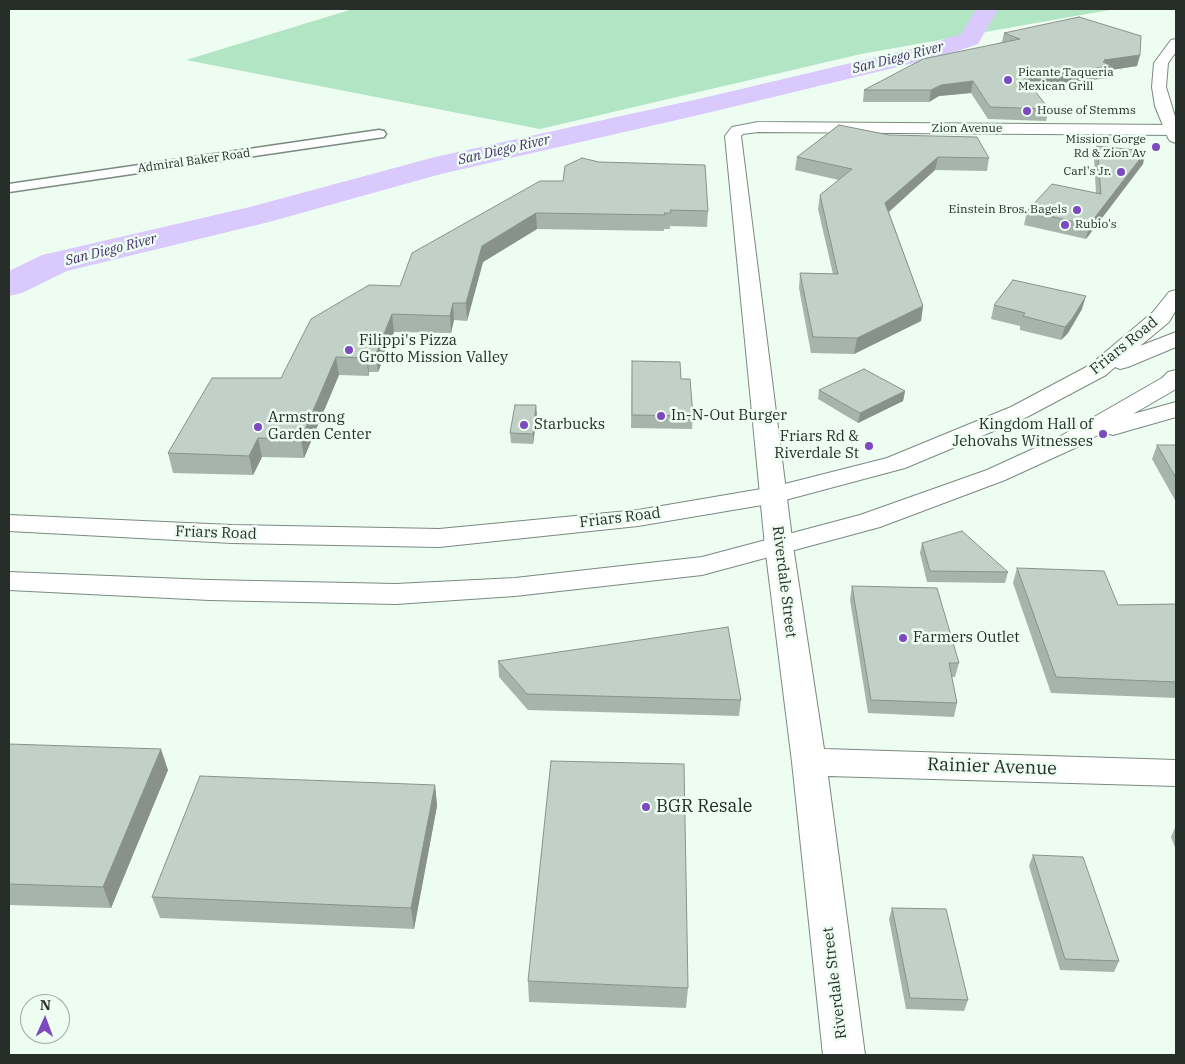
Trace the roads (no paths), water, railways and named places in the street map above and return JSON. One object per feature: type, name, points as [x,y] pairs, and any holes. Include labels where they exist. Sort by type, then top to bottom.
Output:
[{"type":"main road","points":[[1175,133],[1163,106],[1159,87],[1161,63],[1176,43]]},
{"type":"main road","name":"Zion Avenue","points":[[758,127],[1175,133]]},
{"type":"main road","name":"Riverdale Street","points":[[758,127],[738,130],[733,136],[779,546],[809,762],[844,1055]]},
{"type":"main road","name":"Friars Road","points":[[9,523],[232,534],[439,538],[638,518],[774,495],[896,463],[1019,412],[1098,370],[1161,317],[1176,296]]},
{"type":"main road","points":[[1098,370],[1176,339]]},
{"type":"main road","points":[[9,581],[202,590],[396,594],[515,587],[702,566],[870,521],[996,475],[1068,442],[1176,377]]},
{"type":"main road","points":[[1068,442],[1176,409]]},
{"type":"main road","name":"Rainier Avenue","points":[[809,762],[1176,773]]},
{"type":"street","name":"Admiral Baker Road","points":[[9,188],[379,134]]},
{"type":"waterway","name":"San Diego River","points":[[9,285],[55,263],[257,215],[435,166],[703,106],[934,51],[970,39],[987,9]]},
{"type":"place","name":"Picante Taqueria Mexican Grill","points":[[1008,80]]},
{"type":"place","name":"House of Stemms","points":[[1027,111]]},
{"type":"place","name":"Mission Gorge Rd & Zion Av","points":[[1156,147]]},
{"type":"place","name":"Carl's Jr.","points":[[1121,172]]},
{"type":"place","name":"Einstein Bros. Bagels","points":[[1077,210]]},
{"type":"place","name":"Rubio's","points":[[1065,225]]},
{"type":"place","name":"Filippi's Pizza Grotto Mission Valley","points":[[349,350]]},
{"type":"place","name":"In-N-Out Burger","points":[[661,416]]},
{"type":"place","name":"Starbucks","points":[[524,425]]},
{"type":"place","name":"Armstrong Garden Center","points":[[258,427]]},
{"type":"place","name":"Kingdom Hall of Jehovahs Witnesses","points":[[1103,434]]},
{"type":"place","name":"Friars Rd & Riverdale St","points":[[869,446]]},
{"type":"place","name":"Farmers Outlet","points":[[903,638]]},
{"type":"place","name":"BGR Resale","points":[[646,807]]}]
